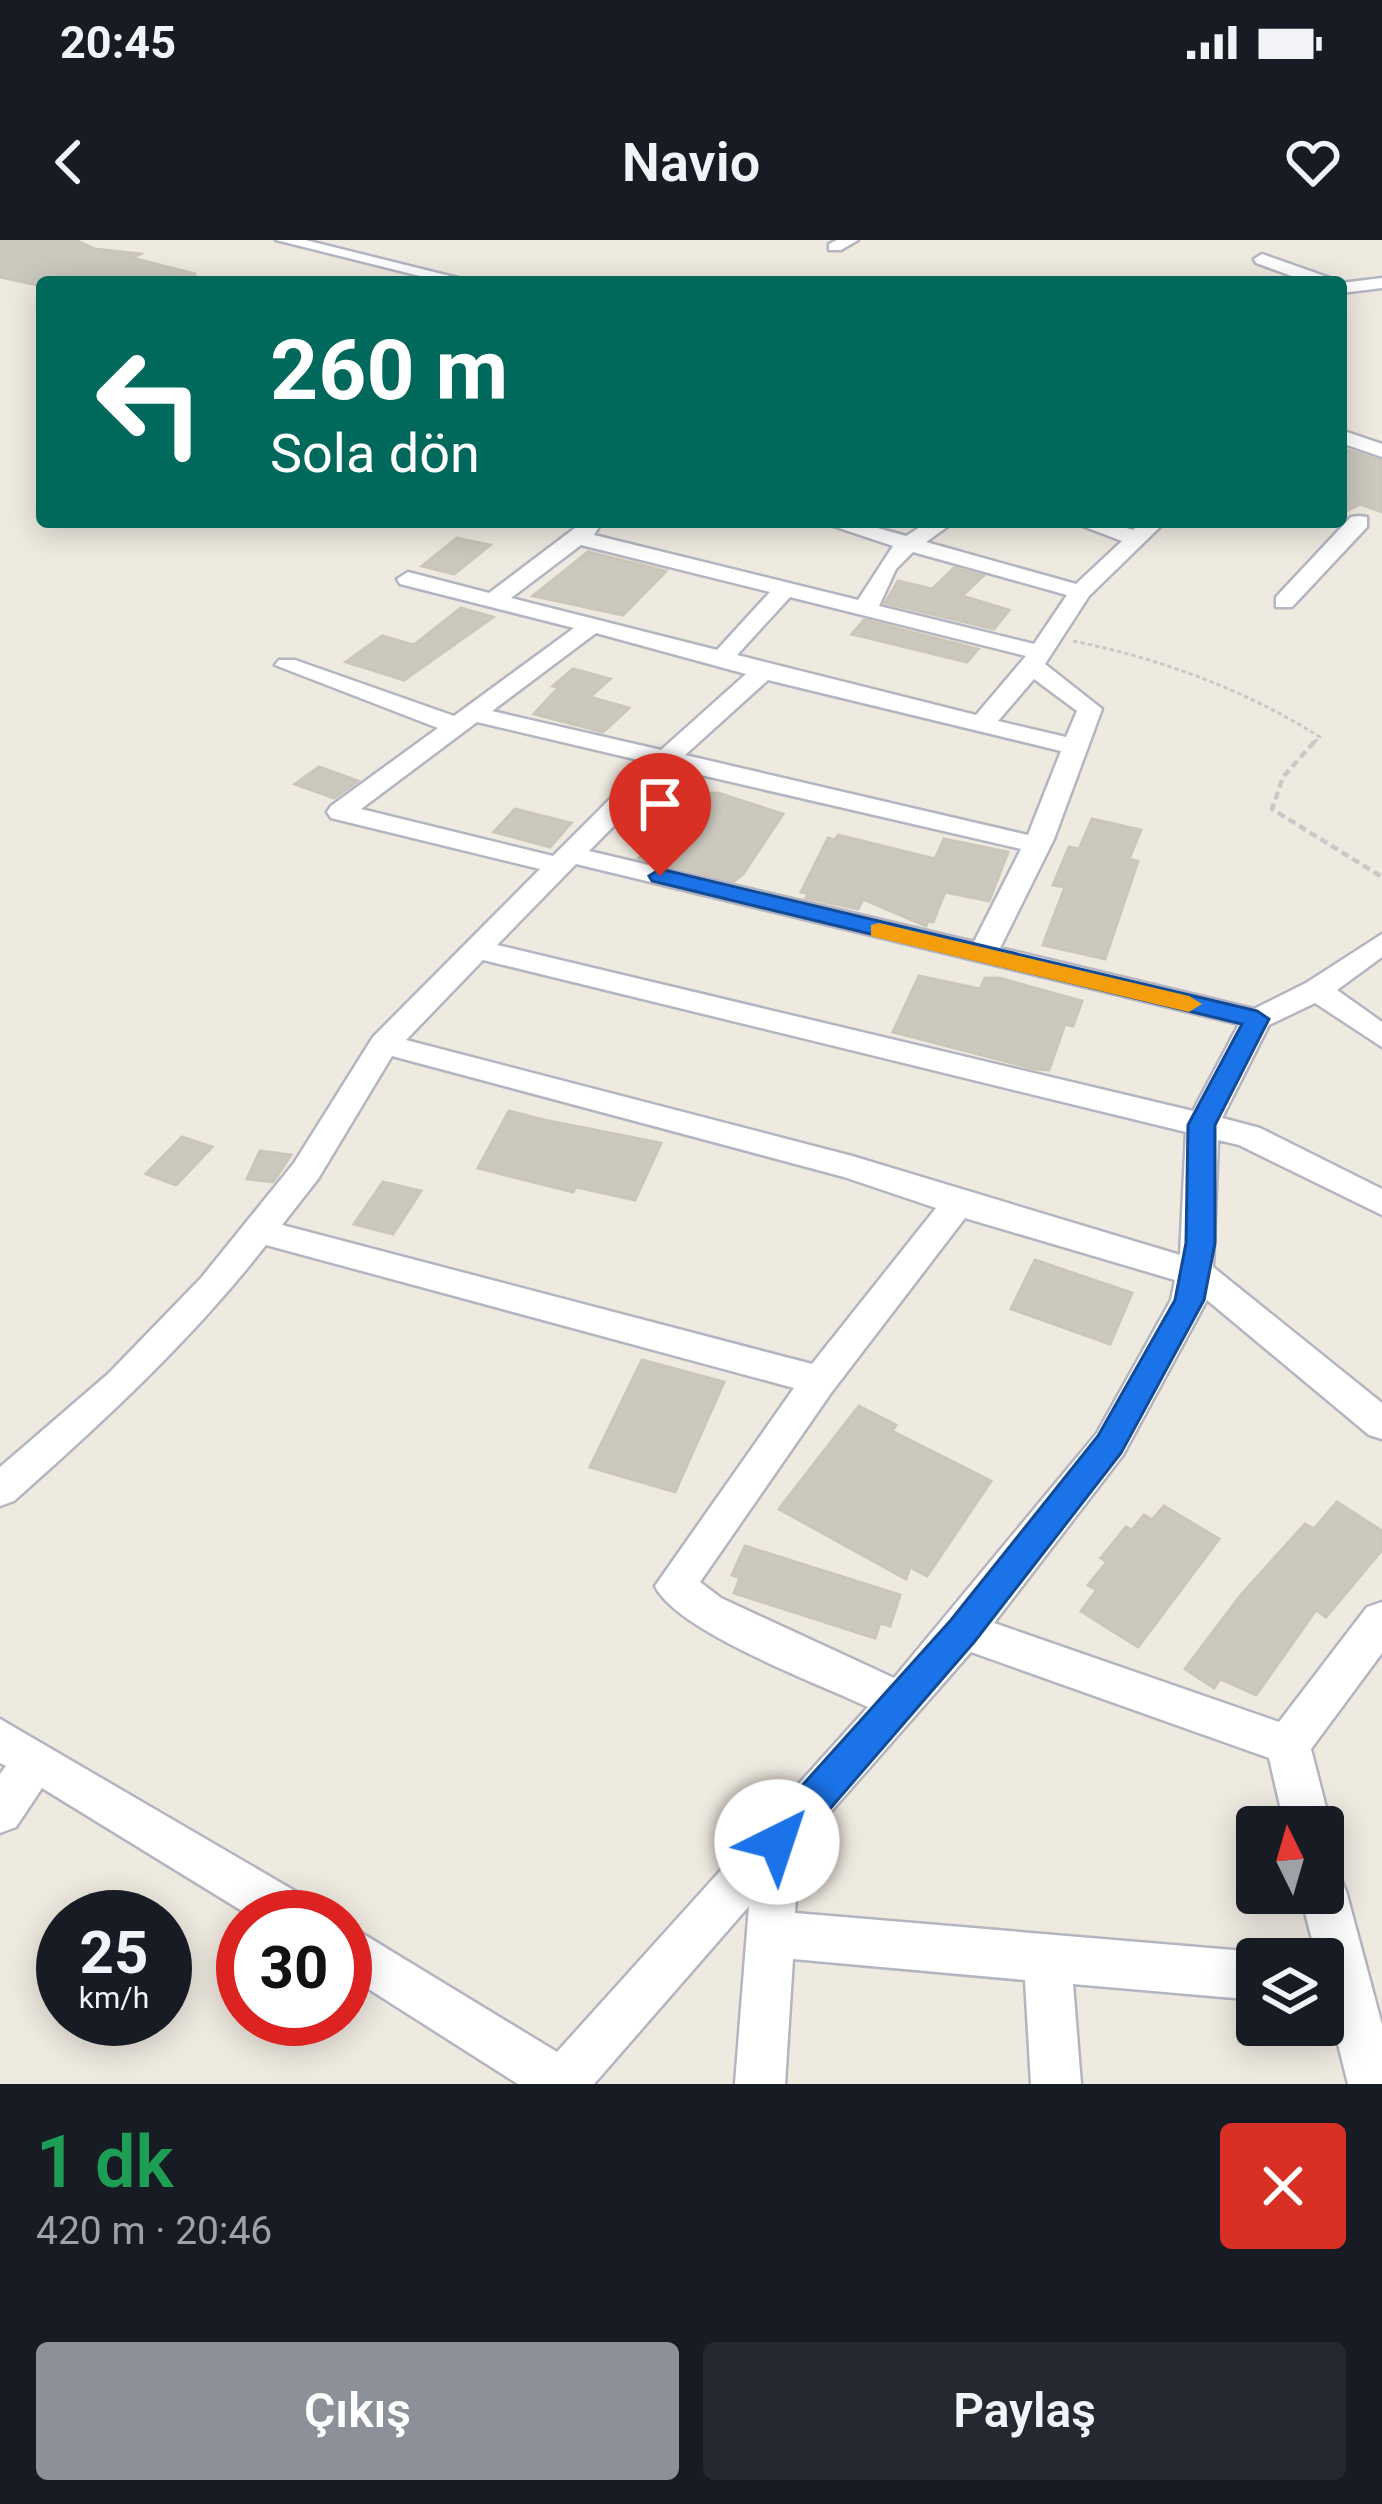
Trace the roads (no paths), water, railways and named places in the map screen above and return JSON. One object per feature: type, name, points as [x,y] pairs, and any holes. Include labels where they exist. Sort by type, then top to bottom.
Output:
[{"type":"street","points":[[284,240],[440,276]]},
{"type":"street","points":[[1262,259],[1308,276]]},
{"type":"street","points":[[1347,287],[1382,283]]},
{"type":"street","points":[[1347,438],[1382,451]]},
{"type":"street","points":[[1284,602],[1361,523]]},
{"type":"street","points":[[853,528],[1080,592]]},
{"type":"street","points":[[866,609],[882,567],[907,543],[933,528]]},
{"type":"street","points":[[494,600],[587,529],[785,589],[1041,652],[1090,709],[1037,845],[981,956]]},
{"type":"street","points":[[982,724],[1041,652],[1080,592],[1145,530]]},
{"type":"street","points":[[408,580],[1075,747]]},
{"type":"street","points":[[722,658],[785,589]]},
{"type":"street","points":[[593,625],[340,812],[1257,1019]]},
{"type":"street","points":[[287,665],[465,720],[666,758],[1037,845]]},
{"type":"street","points":[[0,1490],[121,1384],[214,1287],[306,1171],[384,1044],[666,758],[764,672]]},
{"type":"street","points":[[372,1963],[502,2042],[560,2084],[963,1630],[1109,1444],[1189,1300],[1197,1273],[1202,1125],[1257,1019],[1317,990],[1382,943]]},
{"type":"street","points":[[475,949],[1249,1136],[1382,1203]]},
{"type":"street","points":[[1317,990],[1382,1037]]},
{"type":"street","points":[[384,1044],[852,1168],[1197,1273],[1382,1424]]},
{"type":"street","points":[[900,1702],[706,1611],[676,1586],[818,1383],[958,1204]]},
{"type":"street","points":[[259,1231],[506,1301],[793,1372],[818,1383]]},
{"type":"street","points":[[1288,1745],[1382,1619]]},
{"type":"street","points":[[963,1630],[1288,1745]]},
{"type":"street","points":[[1288,1745],[1303,1806]]},
{"type":"street","points":[[0,1812],[18,1750],[250,1890]]},
{"type":"street","points":[[760,2084],[777,1842]]},
{"type":"street","points":[[770,1934],[1236,1974]]},
{"type":"street","points":[[1047,1958],[1055,2084]]},
{"type":"street","points":[[1344,2008],[1373,2084]]}]
